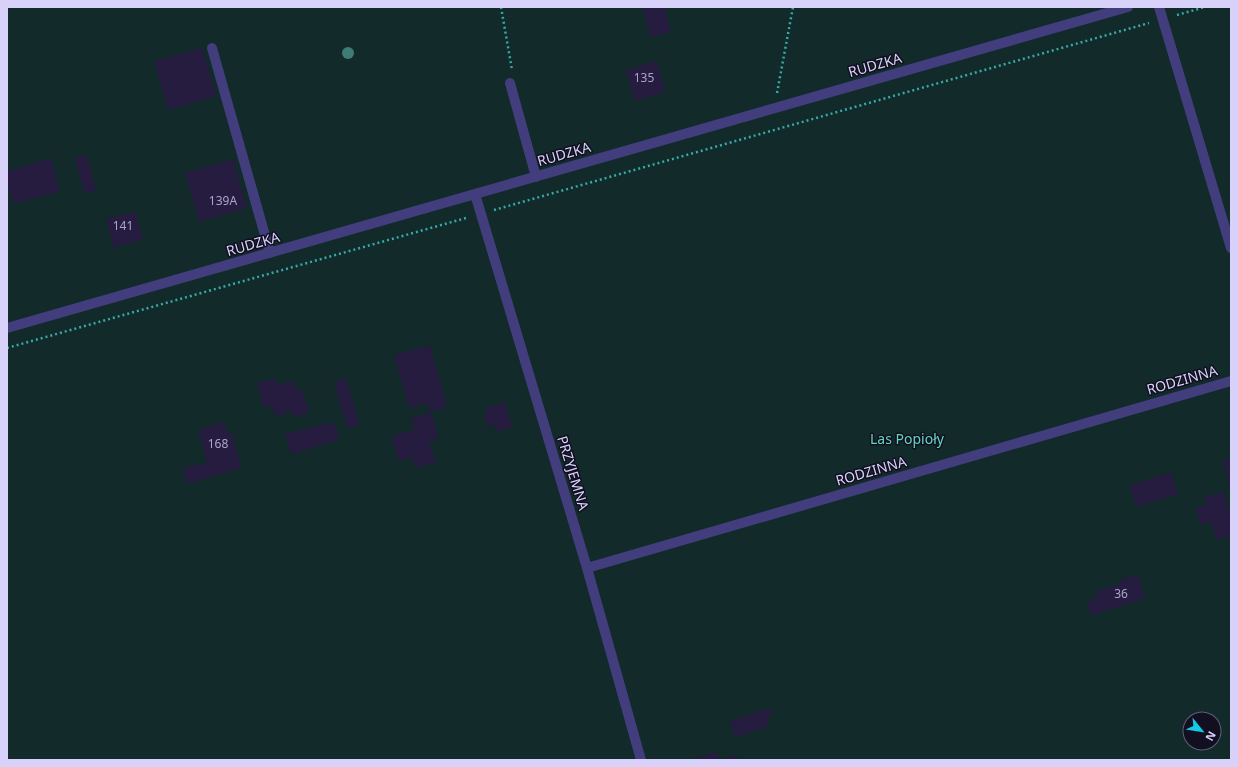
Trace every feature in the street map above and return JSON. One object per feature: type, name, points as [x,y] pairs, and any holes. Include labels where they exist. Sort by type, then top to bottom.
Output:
[{"type":"street","name":"RUDZKA","points":[[7,328],[1128,7]]},
{"type":"street","points":[[1158,7],[1231,248]]},
{"type":"street","points":[[212,48],[270,253]]},
{"type":"street","points":[[510,83],[536,177]]},
{"type":"street","name":"PRZYJEMNA","points":[[475,194],[588,568],[641,760]]},
{"type":"street","name":"RODZINNA","points":[[588,568],[1231,381]]},
{"type":"path","points":[[501,7],[510,49],[513,77],[510,83]]},
{"type":"path","points":[[774,109],[793,7]]},
{"type":"path","points":[[7,348],[1206,7]]},
{"type":"green space","name":"Las Popioły","points":[[7,7],[1231,7],[1231,760],[7,760]]},
{"type":"building","points":[[642,7],[664,7],[671,32],[651,37]]},
{"type":"building","points":[[202,48],[216,96],[168,110],[154,61]]},
{"type":"building","points":[[657,61],[665,92],[635,101],[626,70]]},
{"type":"building","points":[[87,155],[96,190],[84,193],[75,158]]},
{"type":"building","points":[[51,158],[60,191],[14,204],[7,181],[7,171]]},
{"type":"building","points":[[233,159],[247,208],[199,222],[185,173]]},
{"type":"building","points":[[135,211],[143,239],[114,248],[106,219]]},
{"type":"building","points":[[430,345],[447,407],[430,412],[427,403],[409,408],[394,355]]},
{"type":"building","points":[[276,378],[278,385],[294,381],[297,391],[303,390],[309,412],[293,417],[291,411],[275,416],[271,406],[264,408],[257,383]]},
{"type":"building","points":[[346,379],[360,424],[347,428],[334,382]]},
{"type":"building","points":[[505,402],[512,427],[497,432],[494,424],[488,427],[484,416],[487,416],[485,408]]},
{"type":"building","points":[[431,412],[439,438],[429,440],[436,462],[415,468],[412,457],[399,461],[391,437],[415,429],[411,418]]},
{"type":"building","points":[[224,422],[227,433],[232,432],[241,468],[187,484],[183,468],[207,462],[198,430]]},
{"type":"building","points":[[334,422],[339,440],[291,454],[285,434]]},
{"type":"building","points":[[1231,458],[1231,490],[1230,490],[1223,460]]},
{"type":"building","points":[[1171,472],[1178,494],[1136,507],[1130,485]]},
{"type":"building","points":[[1224,492],[1231,517],[1231,536],[1216,540],[1212,522],[1201,525],[1195,508],[1206,505],[1204,497]]},
{"type":"building","points":[[1138,575],[1145,599],[1091,615],[1087,601],[1097,598],[1095,591],[1121,584],[1120,580]]},
{"type":"building","points":[[769,708],[772,716],[767,718],[769,726],[735,737],[729,722]]},
{"type":"building","points":[[717,752],[719,760],[690,760]]},
{"type":"building","points":[[736,755],[738,760],[720,760]]}]
